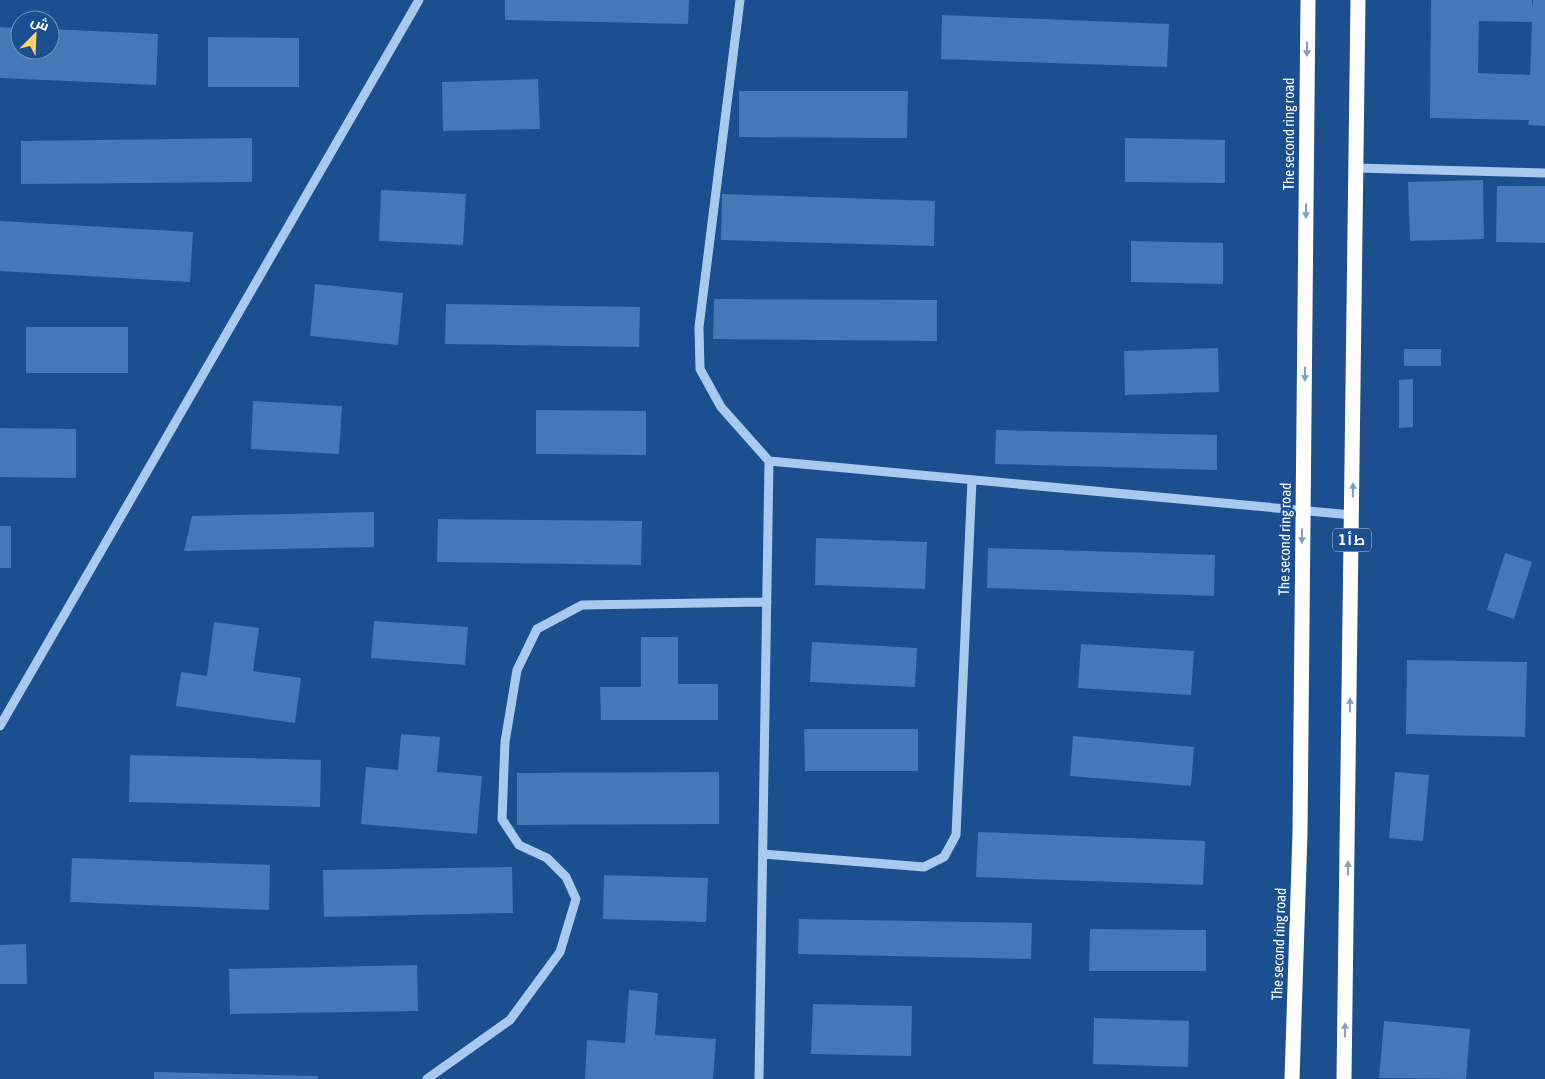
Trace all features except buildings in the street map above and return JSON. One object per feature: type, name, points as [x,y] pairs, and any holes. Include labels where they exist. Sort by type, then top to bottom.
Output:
[{"type":"highway","name":"The second ring road","points":[[1292,1079],[1300,833],[1308,0]]},
{"type":"highway","name":"ط أ 1","points":[[1344,1079],[1358,0]]},
{"type":"street","points":[[0,726],[419,0]]},
{"type":"street","points":[[740,0],[699,327],[700,369],[721,407],[769,461],[759,1079]]},
{"type":"street","points":[[1356,168],[1545,173]]},
{"type":"street","points":[[769,461],[1302,512],[1352,515]]},
{"type":"street","points":[[763,854],[924,866],[944,857],[948,850],[956,835],[972,480]]},
{"type":"street","points":[[427,1079],[510,1020],[560,952],[576,899],[566,877],[547,858],[519,846],[502,820],[505,742],[518,670],[537,629],[582,605],[767,602]]}]
